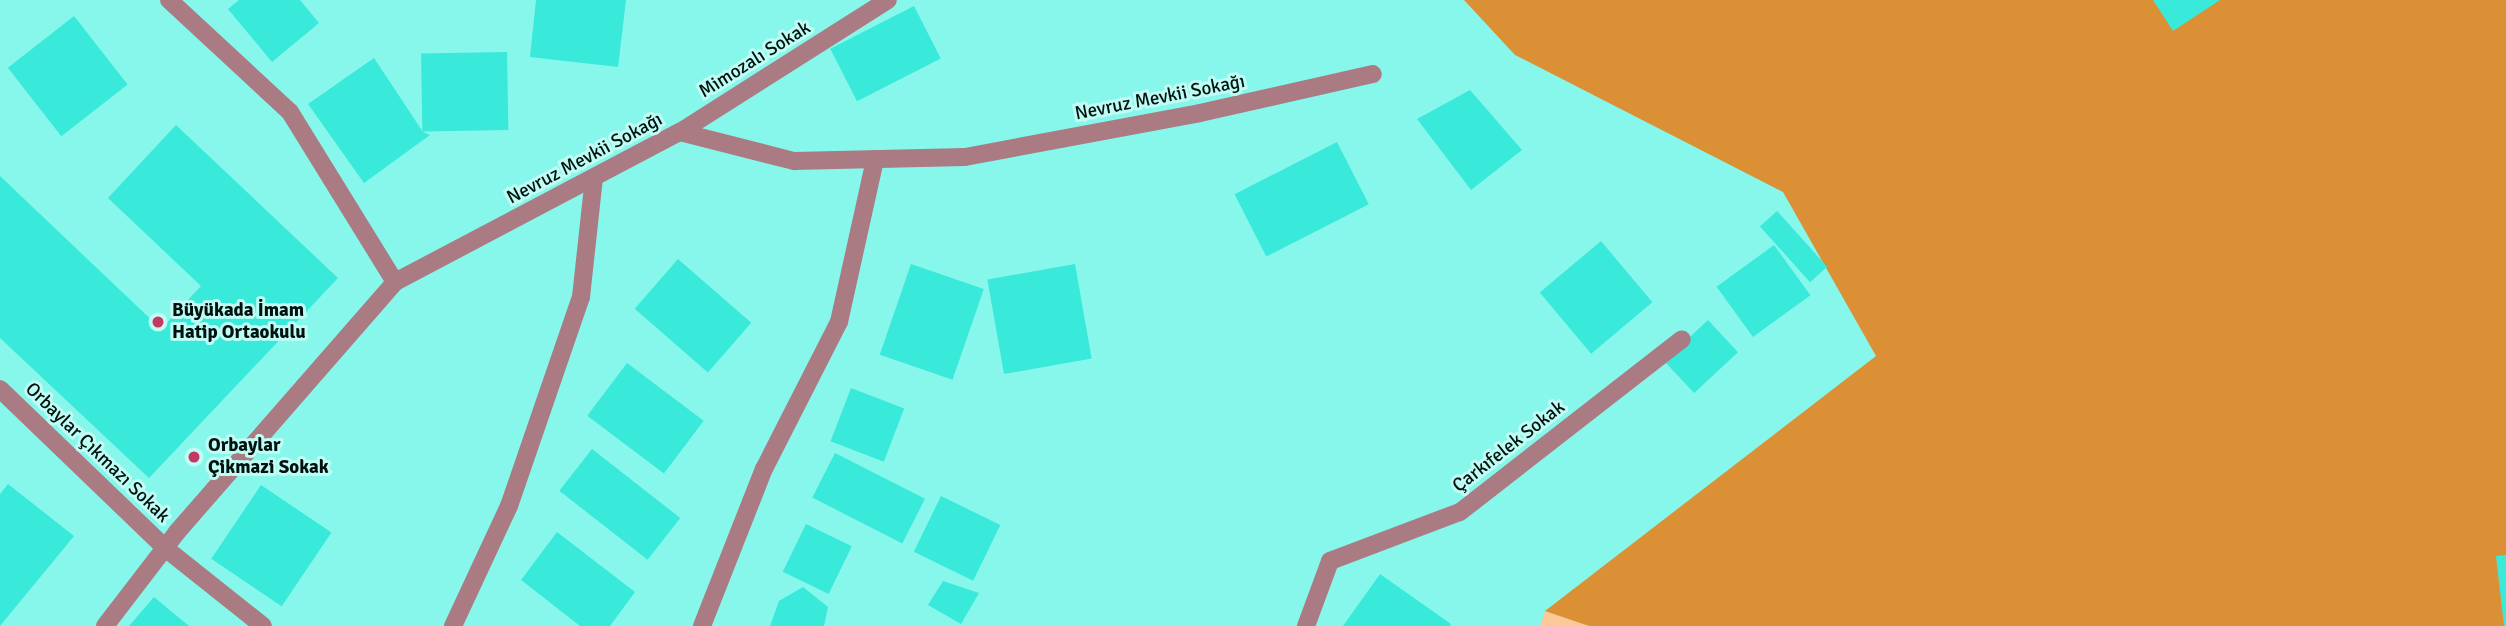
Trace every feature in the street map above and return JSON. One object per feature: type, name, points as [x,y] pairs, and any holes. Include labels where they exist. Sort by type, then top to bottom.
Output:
[{"type":"street","points":[[169,0],[290,112],[395,282]]},
{"type":"street","name":"Mimozalı Sokak","points":[[680,132],[888,0]]},
{"type":"street","name":"Nevruz Mevkii Sokağı","points":[[105,626],[165,548],[395,282],[680,132],[794,161],[965,157],[1200,113],[1373,74]]},
{"type":"street","points":[[702,626],[764,469],[839,322],[875,159]]},
{"type":"street","points":[[453,626],[509,506],[581,297],[594,178]]},
{"type":"street","name":"Çarkıfelek Sokak","points":[[1306,626],[1329,561],[1460,512],[1682,339]]},
{"type":"street","name":"Orbaylar Çıkmazı Sokak","points":[[0,389],[165,548],[263,626]]},
{"type":"shaded area","points":[[1464,0],[2506,0],[2506,626],[1589,626],[1545,611],[1876,356],[1783,192],[1515,55]]},
{"type":"shaded area","points":[[1545,611],[1589,626],[1540,626]]},
{"type":"building","points":[[239,0],[300,0],[319,23],[272,62],[228,9]]},
{"type":"building","points":[[536,0],[626,0],[618,67],[530,57]]},
{"type":"building","points":[[2153,0],[2220,0],[2173,31]]},
{"type":"building","points":[[914,6],[941,59],[857,101],[830,49]]},
{"type":"building","points":[[74,16],[128,85],[61,136],[8,68]]},
{"type":"building","points":[[507,52],[508,130],[422,131],[421,54]]},
{"type":"building","points":[[374,58],[423,132],[430,135],[364,183],[308,104]]},
{"type":"building","points":[[1470,90],[1522,150],[1471,190],[1417,119]]},
{"type":"building","name":"Büyükada İmam Hatip Ortaokulu","points":[[176,125],[338,278],[149,478],[0,338],[0,176],[161,329],[201,286],[108,198]]},
{"type":"building","points":[[1337,142],[1369,204],[1266,257],[1235,194]]},
{"type":"building","points":[[1777,211],[1827,267],[1810,282],[1760,226]]},
{"type":"building","points":[[1601,241],[1652,302],[1591,354],[1540,292]]},
{"type":"building","points":[[1774,245],[1810,295],[1753,337],[1717,287]]},
{"type":"building","points":[[678,259],[751,323],[708,372],[635,309]]},
{"type":"building","points":[[911,264],[984,289],[953,380],[880,355]]},
{"type":"building","points":[[1075,264],[1092,359],[1004,374],[987,279]]},
{"type":"building","points":[[1708,320],[1738,352],[1694,393],[1664,361]]},
{"type":"building","points":[[627,363],[704,421],[664,473],[587,416]]},
{"type":"building","points":[[851,388],[904,408],[884,462],[831,441]]},
{"type":"building","points":[[592,449],[680,518],[648,560],[559,491]]},
{"type":"building","points":[[835,453],[925,499],[902,543],[812,498]]},
{"type":"building","points":[[8,484],[74,536],[0,626],[0,494]]},
{"type":"building","points":[[261,485],[331,533],[282,606],[211,559]]},
{"type":"building","points":[[941,496],[1000,525],[973,581],[914,552]]},
{"type":"building","points":[[806,524],[852,546],[829,594],[783,572]]},
{"type":"building","points":[[557,532],[635,592],[610,626],[580,626],[521,580]]},
{"type":"building","points":[[2506,555],[2506,626],[2504,626],[2496,556]]},
{"type":"building","points":[[1380,574],[1451,624],[1450,626],[1343,626]]},
{"type":"building","points":[[943,581],[979,593],[961,624],[928,605]]},
{"type":"building","points":[[803,587],[828,607],[824,626],[770,626],[779,601]]},
{"type":"building","points":[[154,597],[189,626],[129,626]]},
{"type":"place","name":"Büyükada İmam Hatip Ortaokulu","points":[[158,322]]},
{"type":"place","name":"Orbaylar Çikmazi Sokak","points":[[194,457]]}]
